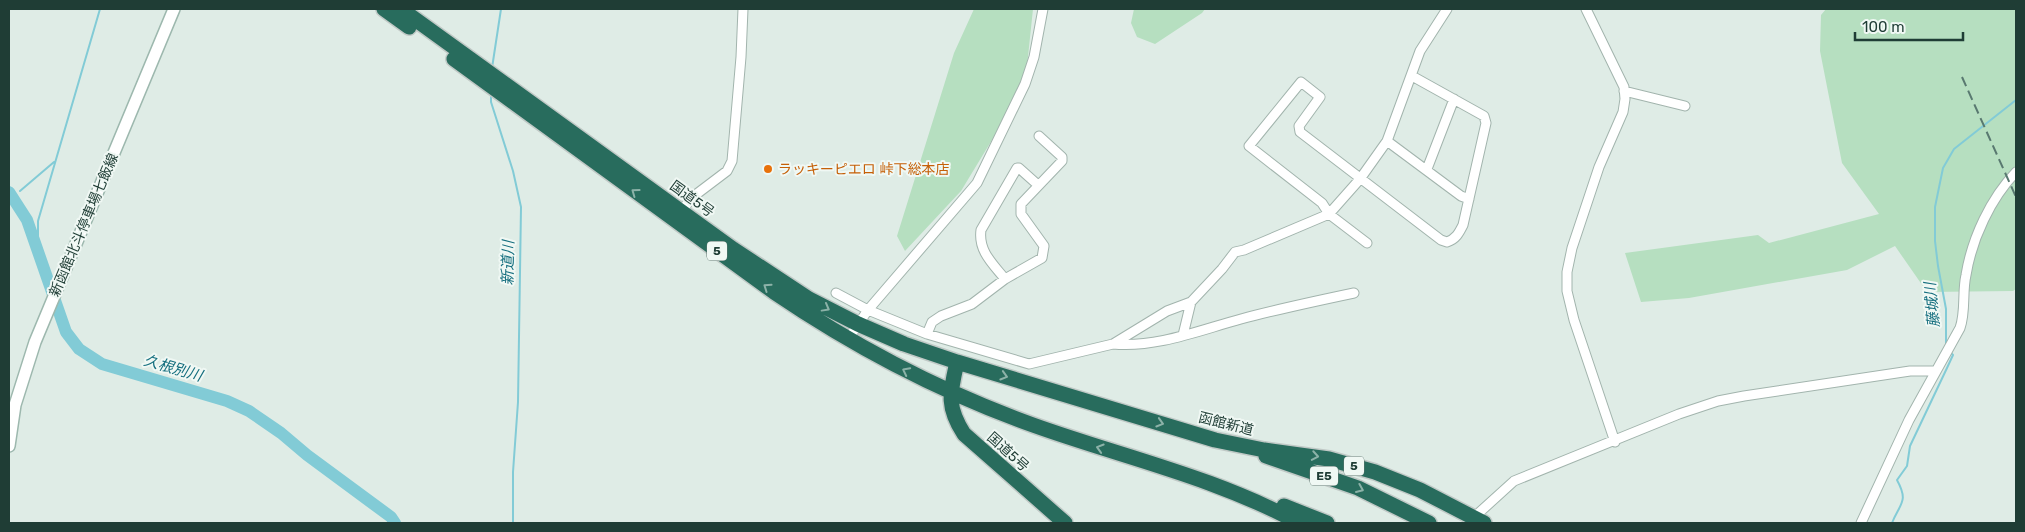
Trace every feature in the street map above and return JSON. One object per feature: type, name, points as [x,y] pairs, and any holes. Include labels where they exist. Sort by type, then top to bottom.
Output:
[{"type":"highway","name":"国道5号","points":[[384,9],[482,73]]},
{"type":"highway","name":"国道5号","points":[[401,9],[482,73],[679,216],[805,312],[848,339],[950,393]]},
{"type":"highway","name":"国道5号","points":[[679,216],[784,284],[858,324],[904,344],[957,362],[950,393],[950,406],[954,419],[964,434],[1065,523]]},
{"type":"highway","name":"函館新道","points":[[957,362],[1215,440],[1264,450],[1329,459],[1375,472],[1420,490],[1475,521]]},
{"type":"highway","name":"5","points":[[950,393],[1062,436],[1180,472],[1243,496],[1299,523]]},
{"type":"highway","name":"E5","points":[[1215,440],[1358,488],[1429,523]]},
{"type":"highway","points":[[1180,472],[1327,523]]},
{"type":"main road","name":"新函館北斗停車場七飯線","points":[[9,446],[16,405],[25,370],[47,312],[174,9]]},
{"type":"street","points":[[679,216],[690,199],[727,171],[732,161],[743,9]]},
{"type":"street","points":[[848,339],[868,310],[977,182],[1025,84],[1034,57],[1042,9]]},
{"type":"street","points":[[1113,344],[1167,312],[1191,302],[1235,252],[1244,250],[1328,214],[1360,179],[1388,141],[1420,51],[1447,9]]},
{"type":"street","points":[[1586,9],[1624,91],[1624,112],[1599,167],[1572,248],[1567,272],[1567,291],[1574,320],[1615,442]]},
{"type":"street","points":[[1367,244],[1328,214],[1322,203],[1249,146],[1301,82],[1320,97],[1299,126],[1300,132],[1441,240],[1452,241],[1458,235],[1463,225],[1486,123],[1484,116],[1412,76]]},
{"type":"street","points":[[1624,91],[1686,106]]},
{"type":"street","points":[[1427,169],[1454,99]]},
{"type":"street","points":[[926,334],[932,322],[940,316],[972,304],[1005,279],[1042,258],[1044,246],[1021,214],[1021,204],[1062,160],[1062,156],[1039,136]]},
{"type":"street","points":[[1388,141],[1461,196],[1468,199]]},
{"type":"street","points":[[1005,279],[985,254],[980,238],[980,230],[1016,168],[1019,168],[1038,185]]},
{"type":"street","points":[[1861,523],[1891,455],[1962,323],[1966,275],[1979,233],[2000,191],[2016,172]]},
{"type":"street","points":[[836,293],[868,310],[926,334],[1029,364],[1113,344],[1129,345],[1157,342],[1354,292]]},
{"type":"street","points":[[1183,335],[1191,302]]},
{"type":"street","points":[[1026,383],[1029,364]]},
{"type":"street","points":[[1475,521],[1514,481],[1615,442],[1679,414],[1718,401],[1910,371],[1936,371]]},
{"type":"green space","points":[[974,9],[1033,9],[1027,66],[1015,102],[961,191],[905,251],[897,236],[954,53]]},
{"type":"green space","points":[[1134,9],[1205,9],[1202,13],[1155,44],[1137,37],[1131,23]]},
{"type":"green space","points":[[1826,9],[2016,9],[2016,289],[2013,291],[1927,292],[1895,246],[1847,270],[1689,298],[1641,302],[1625,253],[1758,235],[1769,243],[1879,214],[1842,163],[1820,51],[1821,15]]},
{"type":"waterway","points":[[38,247],[38,221],[100,9]]},
{"type":"waterway","name":"新道川","points":[[492,68],[501,9]]},
{"type":"waterway","name":"新道川","points":[[491,93],[491,102],[513,171],[521,207],[518,402],[513,472],[513,523]]},
{"type":"waterway","name":"藤城川","points":[[1946,345],[1946,309],[1935,241],[1935,207],[1943,168],[1954,149],[2016,100]]},
{"type":"waterway","points":[[20,191],[54,162]]},
{"type":"waterway","name":"久根別川","points":[[9,192],[27,220],[66,332],[79,349],[102,364],[227,401],[249,411],[281,433],[307,455],[391,517],[395,523]]},
{"type":"waterway","name":"藤城川","points":[[1892,523],[1903,498],[1901,487],[1897,480],[1907,466],[1910,446],[1953,355],[1951,353]]},
{"type":"railway","points":[[1962,77],[2016,197]]},
{"type":"place","name":"ラッキーピエロ 峠下総本店","points":[[768,169]]}]
